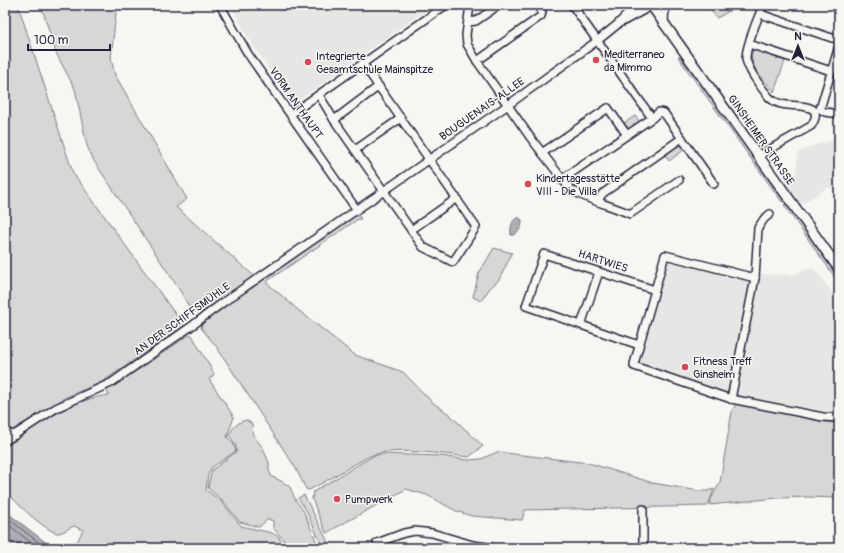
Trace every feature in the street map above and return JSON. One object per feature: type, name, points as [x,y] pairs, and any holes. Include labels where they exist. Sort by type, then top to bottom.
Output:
[{"type":"main road","name":"GINSHEIMER STRASSE","points":[[652,5],[664,25],[758,156],[836,258],[839,269]]},
{"type":"street","name":"VORM ANTHAUPT","points":[[220,5],[248,54],[357,210]]},
{"type":"street","points":[[291,114],[446,5]]},
{"type":"street","points":[[470,5],[466,39],[467,44],[477,61],[542,153],[570,189],[578,195],[598,201],[630,214],[679,180]]},
{"type":"street","points":[[468,22],[476,21],[499,5]]},
{"type":"street","points":[[477,61],[542,16],[542,12],[538,5]]},
{"type":"street","points":[[572,5],[652,118]]},
{"type":"street","name":"BOUGUENAIS-ALLEE","points":[[618,24],[652,5]]},
{"type":"street","points":[[664,25],[665,5]]},
{"type":"street","points":[[763,5],[746,57],[751,71],[774,102],[839,114]]},
{"type":"street","name":"BOUGUENAIS-ALLEE","points":[[357,210],[598,41],[618,24],[633,6]]},
{"type":"street","points":[[760,14],[832,38],[839,38]]},
{"type":"street","points":[[749,44],[831,71]]},
{"type":"street","points":[[758,156],[811,126],[839,46]]},
{"type":"street","points":[[318,95],[423,247],[453,262],[476,227],[363,64]]},
{"type":"street","points":[[334,120],[379,86]]},
{"type":"street","points":[[542,153],[608,108],[627,135]]},
{"type":"street","points":[[562,180],[659,112],[664,113],[714,184]]},
{"type":"street","points":[[356,150],[401,118]]},
{"type":"street","points":[[598,201],[602,194],[682,138]]},
{"type":"street","points":[[411,230],[457,198]]},
{"type":"street","name":"AN DER SCHIFFSMÜHLE","points":[[5,441],[56,408],[111,383],[193,326],[225,301],[357,210]]},
{"type":"street","points":[[731,399],[755,278],[758,228],[764,219],[770,214]]},
{"type":"street","name":"HARTWIES","points":[[581,325],[526,306],[544,254],[655,290]]},
{"type":"street","points":[[755,278],[665,255],[634,366],[731,399],[823,417],[839,418]]},
{"type":"street","points":[[599,272],[581,325],[639,345]]},
{"type":"street","points":[[5,433],[15,435]]},
{"type":"street","points":[[643,509],[643,548]]},
{"type":"street","points":[[378,546],[404,533],[415,531],[432,533],[459,545],[494,548]]},
{"type":"shaded area","points":[[5,5],[18,5],[73,173],[184,326],[102,382],[66,397],[11,431],[5,429]]},
{"type":"shaded area","points":[[41,5],[111,5],[116,13],[111,58],[115,75],[187,199],[176,207],[255,277],[238,290],[203,311],[192,312],[179,289],[94,161],[87,146],[75,89],[56,53]]},
{"type":"shaded area","name":"Integrierte Gesamtschule Mainspitze","points":[[230,5],[433,5],[293,104],[254,47]]},
{"type":"shaded area","points":[[707,5],[719,5],[721,7],[727,5],[731,10],[717,18]]},
{"type":"shaded area","points":[[753,49],[785,61],[774,92],[754,66],[752,61]]},
{"type":"shaded area","points":[[679,56],[706,90],[785,200],[782,202],[678,57]]},
{"type":"shaded area","points":[[635,116],[640,122],[629,130],[624,123]]},
{"type":"shaded area","points":[[839,139],[839,189],[827,188],[800,205],[784,183],[796,174],[798,152],[818,144]]},
{"type":"shaded area","points":[[679,142],[685,149],[669,161],[664,153]]},
{"type":"shaded area","points":[[787,203],[839,275],[839,283],[784,205]]},
{"type":"shaded area","points":[[355,216],[359,216],[361,219],[358,219],[266,282],[297,309],[355,355],[403,372],[432,402],[449,414],[483,446],[469,457],[403,451],[377,454],[368,457],[309,490],[306,489],[295,467],[216,346],[201,328],[204,319]]},
{"type":"shaded area","points":[[494,248],[512,253],[499,280],[490,288],[481,301],[473,297],[479,273]]},
{"type":"shaded area","points":[[667,261],[759,281],[760,274],[793,275],[811,267],[817,272],[839,302],[839,414],[719,392],[637,365]]},
{"type":"shaded area","points":[[189,335],[192,335],[214,374],[209,379],[234,417],[227,437],[233,443],[236,451],[211,468],[208,475],[206,490],[222,502],[241,526],[272,533],[279,537],[284,548],[76,548],[77,542],[83,530],[74,526],[59,533],[54,532],[31,516],[5,490],[5,447],[42,422],[68,408],[81,402],[110,395],[107,392],[108,388],[138,370]]},
{"type":"shaded area","points":[[736,404],[826,422],[839,423],[839,498],[777,498],[710,505],[710,501],[720,482],[732,411]]},
{"type":"shaded area","points":[[246,420],[252,424],[253,435],[263,448],[269,463],[269,471],[272,477],[290,487],[295,499],[304,512],[319,548],[288,548],[283,539],[273,528],[273,521],[268,519],[259,527],[240,522],[223,501],[209,489],[208,486],[212,470],[237,451],[235,444],[229,435],[236,425]]},
{"type":"shaded area","points":[[497,452],[589,463],[653,483],[699,491],[714,489],[708,506],[525,510],[522,520],[472,516],[456,511],[427,495],[406,489],[326,533],[312,499],[313,492],[373,456],[381,454],[441,456],[468,460],[481,459]]},
{"type":"shaded area","points":[[304,495],[331,548],[323,548],[306,510],[298,498]]},
{"type":"water","points":[[518,217],[522,220],[521,227],[514,235],[511,235],[512,225]]},
{"type":"water","points":[[5,511],[53,548],[5,548]]},
{"type":"place","name":"Mediterraneo da Mimmo","points":[[596,60]]},
{"type":"place","name":"Integrierte Gesamtschule Mainspitze","points":[[308,62]]},
{"type":"place","name":"Kindertagesstätte VIII - Die Villa","points":[[528,184]]},
{"type":"place","name":"Fitness Treff Ginsheim","points":[[685,367]]},
{"type":"place","name":"Pumpwerk","points":[[337,499]]}]
